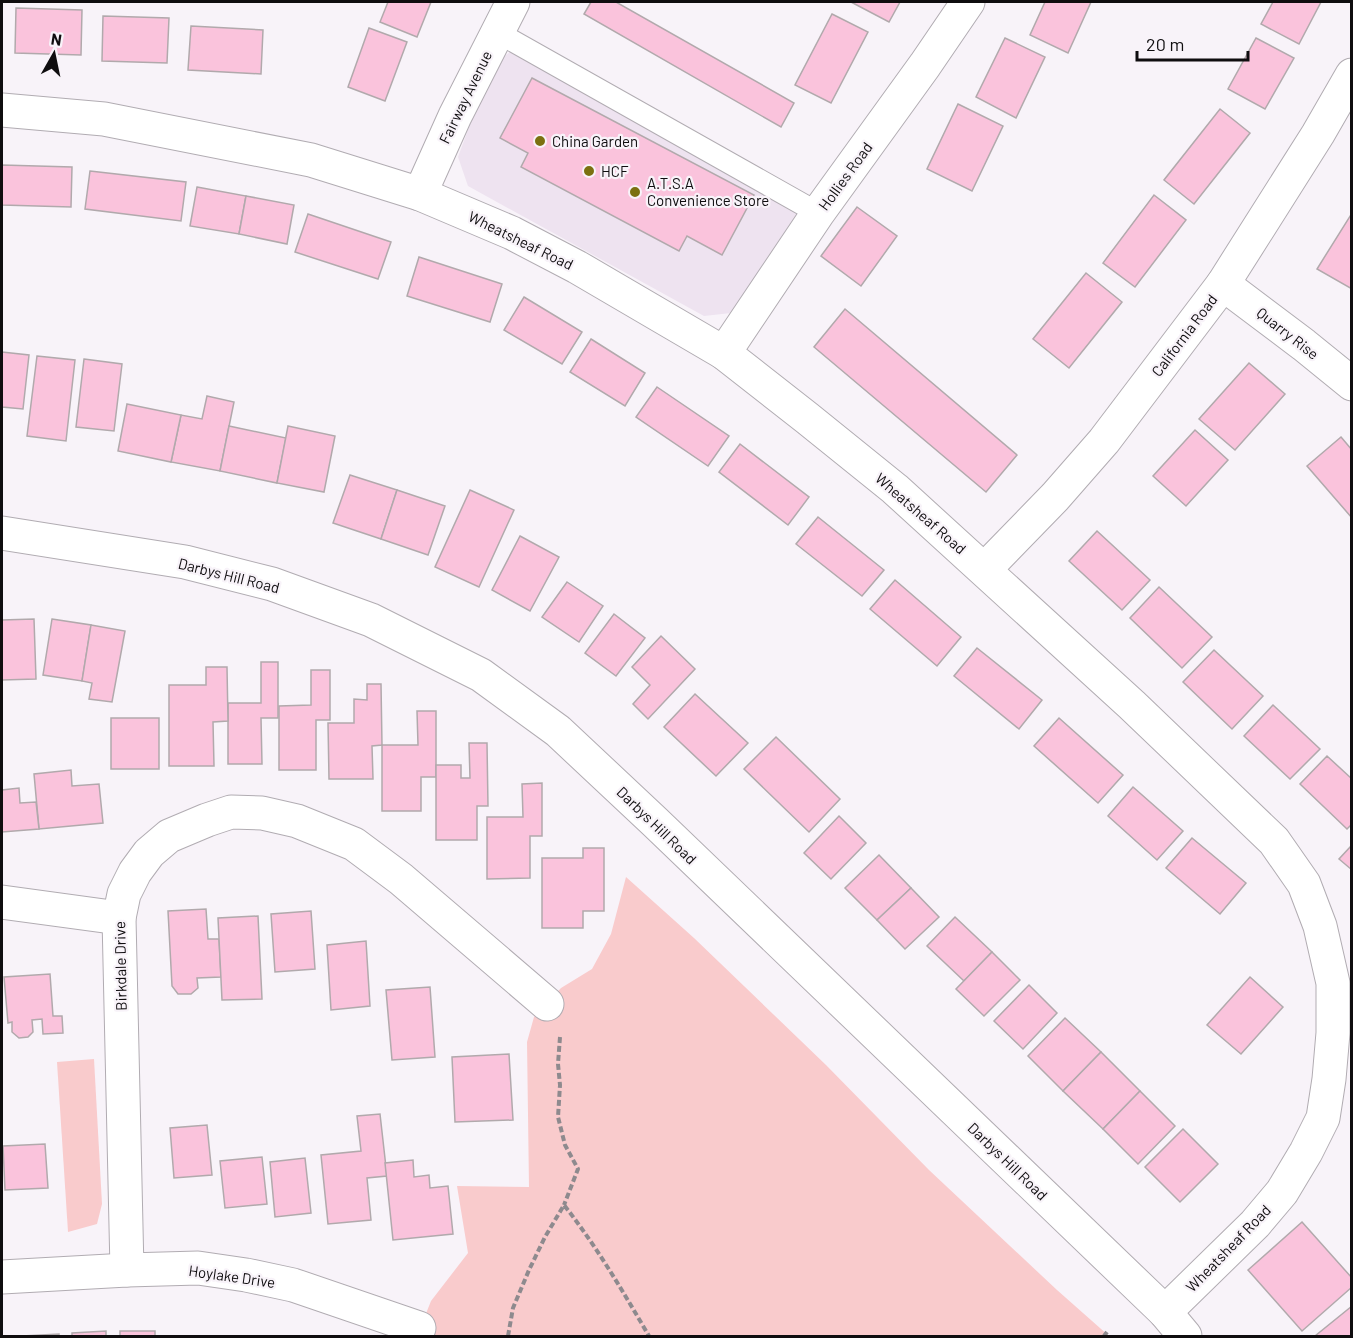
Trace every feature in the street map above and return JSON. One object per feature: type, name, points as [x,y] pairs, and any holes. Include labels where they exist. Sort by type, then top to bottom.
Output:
[{"type":"street","name":"Fairway Avenue","points":[[420,194],[455,116],[513,2]]},
{"type":"street","name":"Hollies Road","points":[[724,353],[818,213],[968,2]]},
{"type":"street","name":"California Road","points":[[985,569],[1055,497],[1104,441],[1223,284],[1318,134],[1352,75]]},
{"type":"street","name":"Wheatsheaf Road","points":[[2,110],[104,119],[311,160],[420,194],[512,233],[577,267],[724,353],[896,489],[1132,705],[1274,842],[1304,884],[1320,926],[1333,983],[1333,1033],[1323,1118],[1282,1192],[1175,1324]]},
{"type":"street","name":"Quarry Rise","points":[[1223,284],[1352,384]]},
{"type":"street","name":"Darbys Hill Road","points":[[2,533],[185,562],[272,584],[371,620],[481,675],[558,731],[1175,1324]]},
{"type":"street","name":"Birkdale Drive","points":[[127,1270],[119,918],[124,894],[135,872],[149,853],[169,836],[231,812],[262,813],[297,821],[354,844],[401,879],[547,1004]]},
{"type":"street","points":[[2,902],[119,918]]},
{"type":"street","name":"Hoylake Drive","points":[[2,1277],[198,1268],[246,1275],[293,1286],[419,1328]]},
{"type":"lane","points":[[496,32],[818,213]]},
{"type":"path","points":[[508,1336],[513,1308],[525,1279],[545,1237],[564,1205],[578,1169],[565,1145],[558,1117],[560,1085],[558,1064],[561,1032],[547,1004]]},
{"type":"path","points":[[564,1205],[607,1264],[649,1336]]},
{"type":"shaded area","points":[[510,52],[797,213],[731,313],[704,316],[468,186],[458,157],[492,65]]},
{"type":"shaded area","points":[[626,877],[694,938],[826,1065],[929,1170],[1109,1336],[417,1336],[431,1301],[468,1253],[457,1186],[529,1187],[527,1042],[534,1017],[561,988],[592,969],[611,934]]},
{"type":"shaded area","points":[[94,1059],[102,1204],[97,1224],[68,1232],[57,1062]]},
{"type":"building","points":[[388,2],[431,2],[417,37],[380,22]]},
{"type":"building","points":[[591,2],[616,2],[794,103],[781,127],[584,14]]},
{"type":"building","points":[[851,2],[900,2],[889,22]]},
{"type":"building","points":[[1045,2],[1091,2],[1068,53],[1030,35]]},
{"type":"building","points":[[1273,2],[1321,2],[1299,44],[1261,24]]},
{"type":"building","points":[[16,8],[82,10],[81,55],[15,53]]},
{"type":"building","points":[[832,14],[868,32],[831,103],[795,85]]},
{"type":"building","points":[[103,16],[169,18],[167,63],[102,61]]},
{"type":"building","points":[[191,26],[263,30],[261,74],[188,70]]},
{"type":"building","points":[[369,28],[407,42],[385,101],[348,87]]},
{"type":"building","points":[[1005,38],[1045,57],[1016,118],[976,97]]},
{"type":"building","points":[[1256,38],[1294,58],[1265,109],[1228,89]]},
{"type":"building","points":[[532,78],[754,195],[722,255],[687,236],[679,251],[521,167],[528,153],[500,138]]},
{"type":"building","points":[[958,104],[1003,126],[972,191],[927,169]]},
{"type":"building","points":[[1220,109],[1250,133],[1194,204],[1164,180]]},
{"type":"building","points":[[2,165],[72,167],[71,207],[2,205]]},
{"type":"building","points":[[90,171],[186,182],[181,221],[85,209]]},
{"type":"building","points":[[197,187],[246,196],[239,234],[190,226]]},
{"type":"building","points":[[1154,195],[1186,220],[1135,287],[1103,263]]},
{"type":"building","points":[[246,196],[294,205],[287,244],[239,234]]},
{"type":"building","points":[[857,207],[897,236],[861,286],[821,256]]},
{"type":"building","points":[[1352,213],[1352,289],[1317,269]]},
{"type":"building","points":[[308,214],[391,242],[378,279],[295,252]]},
{"type":"building","points":[[419,257],[502,284],[490,322],[407,296]]},
{"type":"building","points":[[1086,273],[1122,302],[1069,368],[1033,339]]},
{"type":"building","points":[[524,297],[582,332],[562,364],[504,330]]},
{"type":"building","points":[[845,309],[1017,455],[986,492],[814,347]]},
{"type":"building","points":[[591,339],[645,373],[625,406],[570,372]]},
{"type":"building","points":[[2,352],[29,355],[23,409],[2,407]]},
{"type":"building","points":[[37,356],[75,360],[66,441],[27,436]]},
{"type":"building","points":[[84,359],[122,364],[114,431],[76,427]]},
{"type":"building","points":[[1249,363],[1285,394],[1235,450],[1199,419]]},
{"type":"building","points":[[657,387],[729,436],[708,466],[636,417]]},
{"type":"building","points":[[207,396],[234,402],[220,471],[171,462],[181,415],[202,419]]},
{"type":"building","points":[[127,404],[181,415],[171,462],[118,451]]},
{"type":"building","points":[[229,426],[286,438],[277,483],[220,471]]},
{"type":"building","points":[[288,426],[335,436],[324,492],[277,483]]},
{"type":"building","points":[[1195,430],[1228,460],[1186,506],[1153,476]]},
{"type":"building","points":[[1341,437],[1352,450],[1352,518],[1307,466]]},
{"type":"building","points":[[740,444],[809,497],[788,525],[719,472]]},
{"type":"building","points":[[350,475],[397,490],[381,539],[333,523]]},
{"type":"building","points":[[397,490],[445,506],[428,555],[381,539]]},
{"type":"building","points":[[470,490],[514,510],[479,587],[435,567]]},
{"type":"building","points":[[818,517],[884,570],[862,596],[796,544]]},
{"type":"building","points":[[1097,531],[1150,580],[1122,610],[1069,561]]},
{"type":"building","points":[[520,536],[559,557],[530,611],[492,590]]},
{"type":"building","points":[[895,580],[961,637],[937,666],[870,609]]},
{"type":"building","points":[[567,582],[603,606],[579,642],[542,617]]},
{"type":"building","points":[[1159,587],[1212,637],[1182,668],[1130,618]]},
{"type":"building","points":[[614,614],[645,638],[616,676],[585,653]]},
{"type":"building","points":[[34,619],[36,679],[2,680],[2,620]]},
{"type":"building","points":[[52,619],[91,625],[82,681],[43,675]]},
{"type":"building","points":[[91,625],[125,631],[112,702],[89,699],[92,683],[82,681]]},
{"type":"building","points":[[661,636],[695,669],[648,719],[633,704],[650,685],[632,667]]},
{"type":"building","points":[[977,648],[1042,700],[1019,729],[954,676]]},
{"type":"building","points":[[1214,650],[1263,696],[1232,729],[1183,682]]},
{"type":"building","points":[[261,662],[278,662],[278,718],[261,718],[262,764],[228,764],[228,703],[261,703]]},
{"type":"building","points":[[206,667],[227,667],[228,721],[213,722],[214,766],[169,766],[169,685],[206,685]]},
{"type":"building","points":[[311,670],[330,670],[330,720],[316,720],[316,770],[279,770],[279,706],[311,705]]},
{"type":"building","points":[[367,684],[381,684],[382,745],[372,746],[373,779],[329,779],[328,723],[354,723],[354,699],[367,700]]},
{"type":"building","points":[[695,694],[748,743],[716,776],[664,727]]},
{"type":"building","points":[[1273,705],[1320,749],[1290,779],[1244,736]]},
{"type":"building","points":[[417,711],[436,711],[436,777],[421,777],[421,811],[382,811],[382,745],[418,745]]},
{"type":"building","points":[[111,718],[159,718],[159,769],[111,769]]},
{"type":"building","points":[[1059,718],[1123,775],[1098,803],[1034,746]]},
{"type":"building","points":[[776,737],[840,799],[809,832],[744,769]]},
{"type":"building","points":[[469,743],[487,743],[488,806],[477,806],[477,840],[436,840],[436,765],[461,765],[461,778],[470,778]]},
{"type":"building","points":[[1327,756],[1352,779],[1352,824],[1347,829],[1300,784]]},
{"type":"building","points":[[71,770],[72,786],[99,784],[103,823],[39,829],[34,774]]},
{"type":"building","points":[[542,783],[542,836],[530,836],[530,878],[487,879],[487,817],[523,817],[522,784]]},
{"type":"building","points":[[1133,787],[1183,831],[1157,860],[1108,816]]},
{"type":"building","points":[[19,788],[20,803],[36,802],[39,829],[2,832],[2,790]]},
{"type":"building","points":[[839,816],[866,843],[831,879],[804,853]]},
{"type":"building","points":[[1192,838],[1246,883],[1220,914],[1166,868]]},
{"type":"building","points":[[1352,845],[1352,870],[1339,859]]},
{"type":"building","points":[[583,848],[604,848],[604,911],[583,911],[583,928],[542,928],[542,858],[583,858]]},
{"type":"building","points":[[879,855],[911,888],[877,920],[845,888]]},
{"type":"building","points":[[911,888],[939,917],[905,949],[877,920]]},
{"type":"building","points":[[206,909],[208,939],[219,939],[221,977],[197,978],[198,988],[191,994],[178,994],[172,986],[168,911]]},
{"type":"building","points":[[311,911],[315,969],[275,972],[271,914]]},
{"type":"building","points":[[258,916],[262,999],[222,1000],[218,918]]},
{"type":"building","points":[[955,917],[992,952],[964,981],[927,946]]},
{"type":"building","points":[[366,941],[370,1006],[331,1010],[327,945]]},
{"type":"building","points":[[992,952],[1020,980],[984,1016],[956,989]]},
{"type":"building","points":[[50,974],[53,1016],[62,1016],[63,1033],[43,1034],[42,1019],[32,1020],[33,1032],[28,1037],[19,1038],[12,1032],[12,1022],[8,1023],[4,977]]},
{"type":"building","points":[[1250,977],[1283,1007],[1241,1054],[1207,1025]]},
{"type":"building","points":[[1029,985],[1057,1013],[1023,1049],[994,1021]]},
{"type":"building","points":[[430,987],[435,1057],[392,1060],[386,990]]},
{"type":"building","points":[[1065,1018],[1101,1052],[1063,1091],[1028,1056]]},
{"type":"building","points":[[1101,1052],[1140,1091],[1103,1129],[1063,1091]]},
{"type":"building","points":[[509,1054],[513,1120],[455,1122],[452,1057]]},
{"type":"building","points":[[1140,1091],[1175,1126],[1138,1164],[1103,1129]]},
{"type":"building","points":[[380,1114],[387,1176],[367,1178],[371,1220],[328,1224],[321,1155],[361,1151],[357,1116]]},
{"type":"building","points":[[207,1125],[212,1175],[174,1178],[170,1128]]},
{"type":"building","points":[[1183,1129],[1218,1164],[1180,1202],[1145,1167]]},
{"type":"building","points":[[45,1144],[48,1188],[5,1190],[3,1146]]},
{"type":"building","points":[[262,1157],[267,1204],[225,1208],[220,1161]]},
{"type":"building","points":[[305,1158],[311,1213],[275,1217],[270,1162]]},
{"type":"building","points":[[413,1160],[414,1177],[429,1175],[430,1188],[448,1186],[453,1234],[393,1240],[385,1163]]},
{"type":"building","points":[[1302,1222],[1352,1278],[1352,1287],[1302,1331],[1248,1270]]},
{"type":"building","points":[[1352,1306],[1352,1336],[1315,1336]]},
{"type":"building","points":[[106,1331],[106,1336],[72,1336],[72,1333]]},
{"type":"building","points":[[120,1331],[155,1331],[155,1336],[120,1336]]},
{"type":"building","points":[[59,1334],[59,1336],[22,1336]]},
{"type":"place","name":"China Garden","points":[[540,141]]},
{"type":"place","name":"HCF","points":[[589,171]]},
{"type":"place","name":"A.T.S.A Convenience Store","points":[[635,192]]}]
